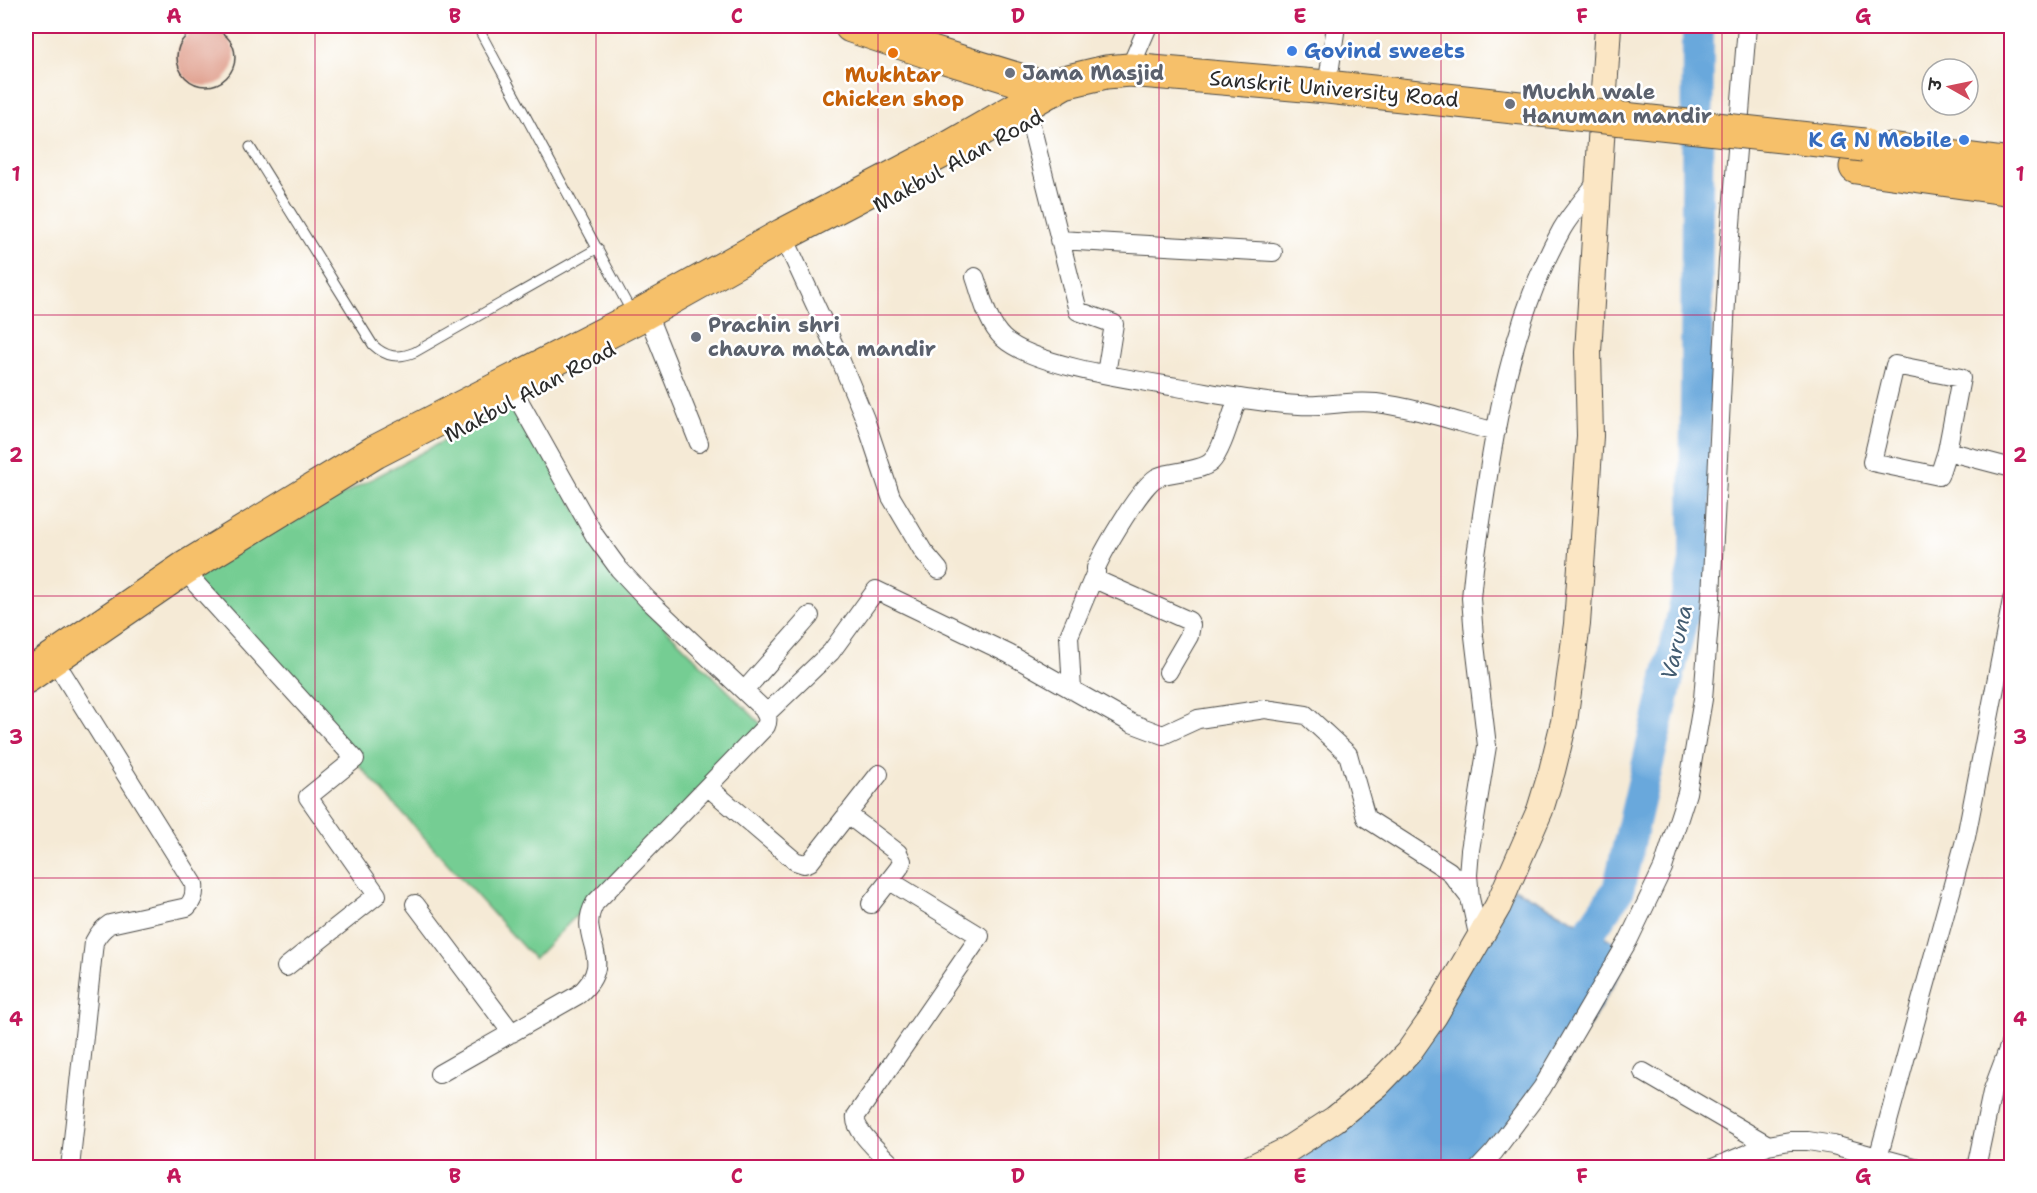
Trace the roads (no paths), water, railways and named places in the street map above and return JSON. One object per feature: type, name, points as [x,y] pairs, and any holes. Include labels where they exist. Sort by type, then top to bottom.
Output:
[{"type":"highway","points":[[851,26],[1052,90]]},
{"type":"highway","points":[[913,26],[1089,75]]},
{"type":"highway","name":"Makbul Alan Road","points":[[788,245],[1064,82],[1089,75],[1129,70]]},
{"type":"highway","name":"Sanskrit University Road","points":[[1129,70],[1327,87],[1538,117]]},
{"type":"highway","name":"Makbul Alan Road","points":[[448,424],[644,318],[1076,96],[1096,90],[1117,88],[1538,117]]},
{"type":"highway","points":[[1538,117],[1860,156],[2012,165]]},
{"type":"highway","points":[[1860,156],[2012,189]]},
{"type":"highway","name":"Makbul Alan Road","points":[[26,677],[191,576],[375,452],[518,399],[644,318]]},
{"type":"highway","name":"Makbul Alan Road","points":[[26,700],[191,576]]},
{"type":"street","points":[[1129,70],[1148,26]]},
{"type":"street","points":[[1327,87],[1336,26]]},
{"type":"street","points":[[1251,1167],[1292,1147],[1335,1119],[1377,1085],[1408,1053],[1434,1016],[1498,906],[1540,810],[1564,722],[1577,624],[1590,436],[1588,352],[1608,26]]},
{"type":"street","points":[[1479,1167],[1494,1152],[1542,1088],[1628,941],[1663,868],[1687,793],[1704,688],[1711,597],[1728,261],[1747,26]]},
{"type":"street","points":[[1030,121],[1078,311],[1114,324],[1106,374]]},
{"type":"street","points":[[1479,939],[1470,898],[1468,875],[1487,746],[1471,598],[1474,568],[1506,378],[1531,295],[1563,227],[1598,181]]},
{"type":"street","points":[[1059,240],[1273,252]]},
{"type":"street","points":[[788,245],[865,419],[891,496],[923,551],[939,570]]},
{"type":"street","points":[[975,277],[996,329],[1004,339],[1036,356],[1106,374],[1238,398],[1297,405],[1374,403],[1496,432]]},
{"type":"street","points":[[644,318],[699,443]]},
{"type":"street","points":[[1895,365],[1961,378],[1947,451],[1939,476],[1872,462],[1895,365]]},
{"type":"street","points":[[1072,690],[1069,636],[1098,563],[1149,482],[1165,475],[1205,466],[1211,462],[1220,446],[1238,398]]},
{"type":"street","points":[[439,1074],[578,995],[590,985],[597,960],[590,931],[590,911],[595,903],[766,726],[768,718],[744,691],[647,599],[619,569],[595,536],[518,399]]},
{"type":"street","points":[[1947,451],[2012,468]]},
{"type":"street","points":[[1095,574],[1105,585],[1189,621],[1191,625],[1189,636],[1168,672]]},
{"type":"street","points":[[191,576],[355,759],[308,797],[377,895],[286,967]]},
{"type":"street","points":[[766,714],[831,652],[876,590],[1009,654],[1131,723],[1163,735],[1198,719],[1265,709],[1306,715],[1348,754],[1366,818],[1449,872],[1470,898]]},
{"type":"street","points":[[1877,1163],[1966,837],[2012,600]]},
{"type":"street","points":[[744,691],[810,616]]},
{"type":"street","points":[[63,674],[194,884],[195,891],[192,902],[187,907],[110,924],[97,935],[94,942],[70,1167]]},
{"type":"street","points":[[708,787],[800,864],[810,862],[879,774]]},
{"type":"street","points":[[847,814],[901,857],[900,868],[871,904]]},
{"type":"street","points":[[890,881],[981,936],[856,1116],[858,1129],[895,1167]]},
{"type":"street","points":[[415,903],[512,1033]]},
{"type":"street","points":[[1976,1167],[1992,1092],[2012,1039]]},
{"type":"street","points":[[1643,1072],[1768,1145]]},
{"type":"street","points":[[1713,1167],[1768,1145],[1808,1141],[1833,1145],[1877,1163],[1918,1167]]},
{"type":"lane","points":[[477,26],[598,248],[644,318]]},
{"type":"lane","points":[[250,147],[373,345],[383,354],[393,357],[415,352],[598,248]]},
{"type":"water","points":[[1514,888],[1633,952],[1562,1072],[1474,1167],[1262,1168],[1420,1050]]},
{"type":"waterway","name":"Varuna","points":[[1567,965],[1618,890],[1695,563],[1698,26]]},
{"type":"place","name":"Govind sweets","points":[[1292,51]]},
{"type":"place","name":"Mukhtar Chicken shop","points":[[893,53]]},
{"type":"place","name":"Jama Masjid","points":[[1010,73]]},
{"type":"place","name":"Muchh wale Hanuman mandir","points":[[1510,104]]},
{"type":"place","name":"K G N Mobile","points":[[1964,140]]},
{"type":"place","name":"Prachin shri chaura mata mandir","points":[[696,337]]}]
